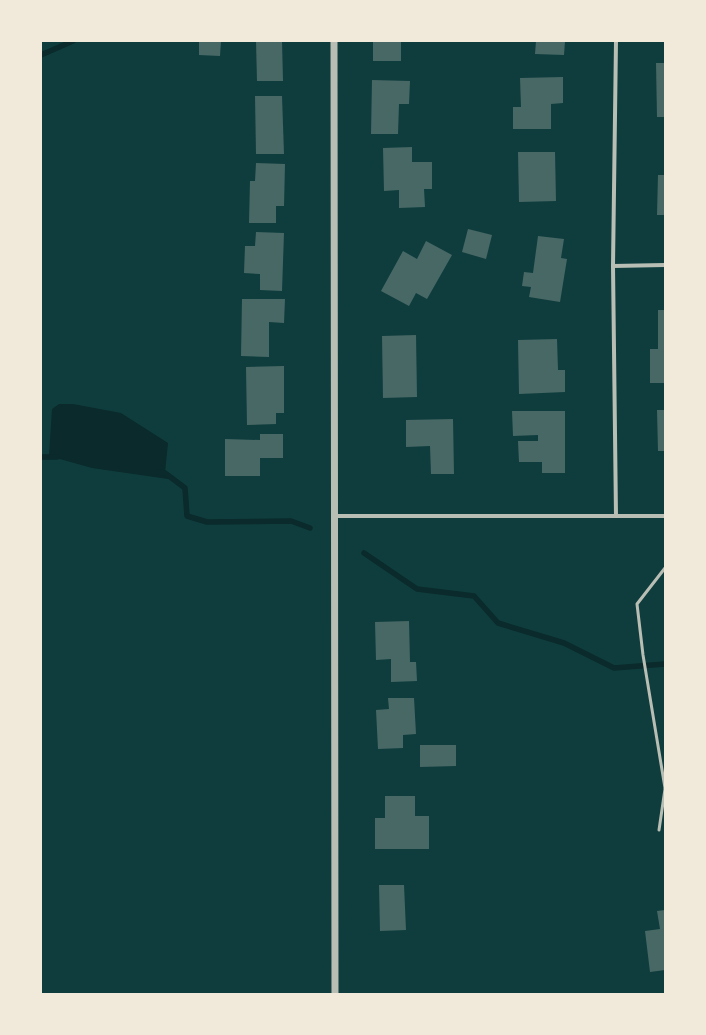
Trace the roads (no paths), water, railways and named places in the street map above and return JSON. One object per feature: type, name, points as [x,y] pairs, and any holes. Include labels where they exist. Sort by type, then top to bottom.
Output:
[{"type":"street","points":[[334,41],[334,994]]},
{"type":"street","points":[[616,41],[612,266],[616,516]]},
{"type":"street","points":[[612,266],[665,265]]},
{"type":"street","points":[[335,516],[665,516]]},
{"type":"lane","points":[[659,830],[665,788],[647,673],[642,655],[638,604],[665,568]]},
{"type":"water","points":[[59,404],[73,404],[121,413],[168,443],[165,473],[175,480],[92,468],[49,456],[52,409]]},
{"type":"waterway","points":[[41,55],[73,41]]},
{"type":"waterway","points":[[41,457],[57,457]]},
{"type":"waterway","points":[[158,472],[165,473],[185,488],[187,516],[207,522],[291,521],[310,528]]},
{"type":"waterway","points":[[364,553],[417,589],[474,596],[498,623],[564,643],[614,668],[665,664]]}]
